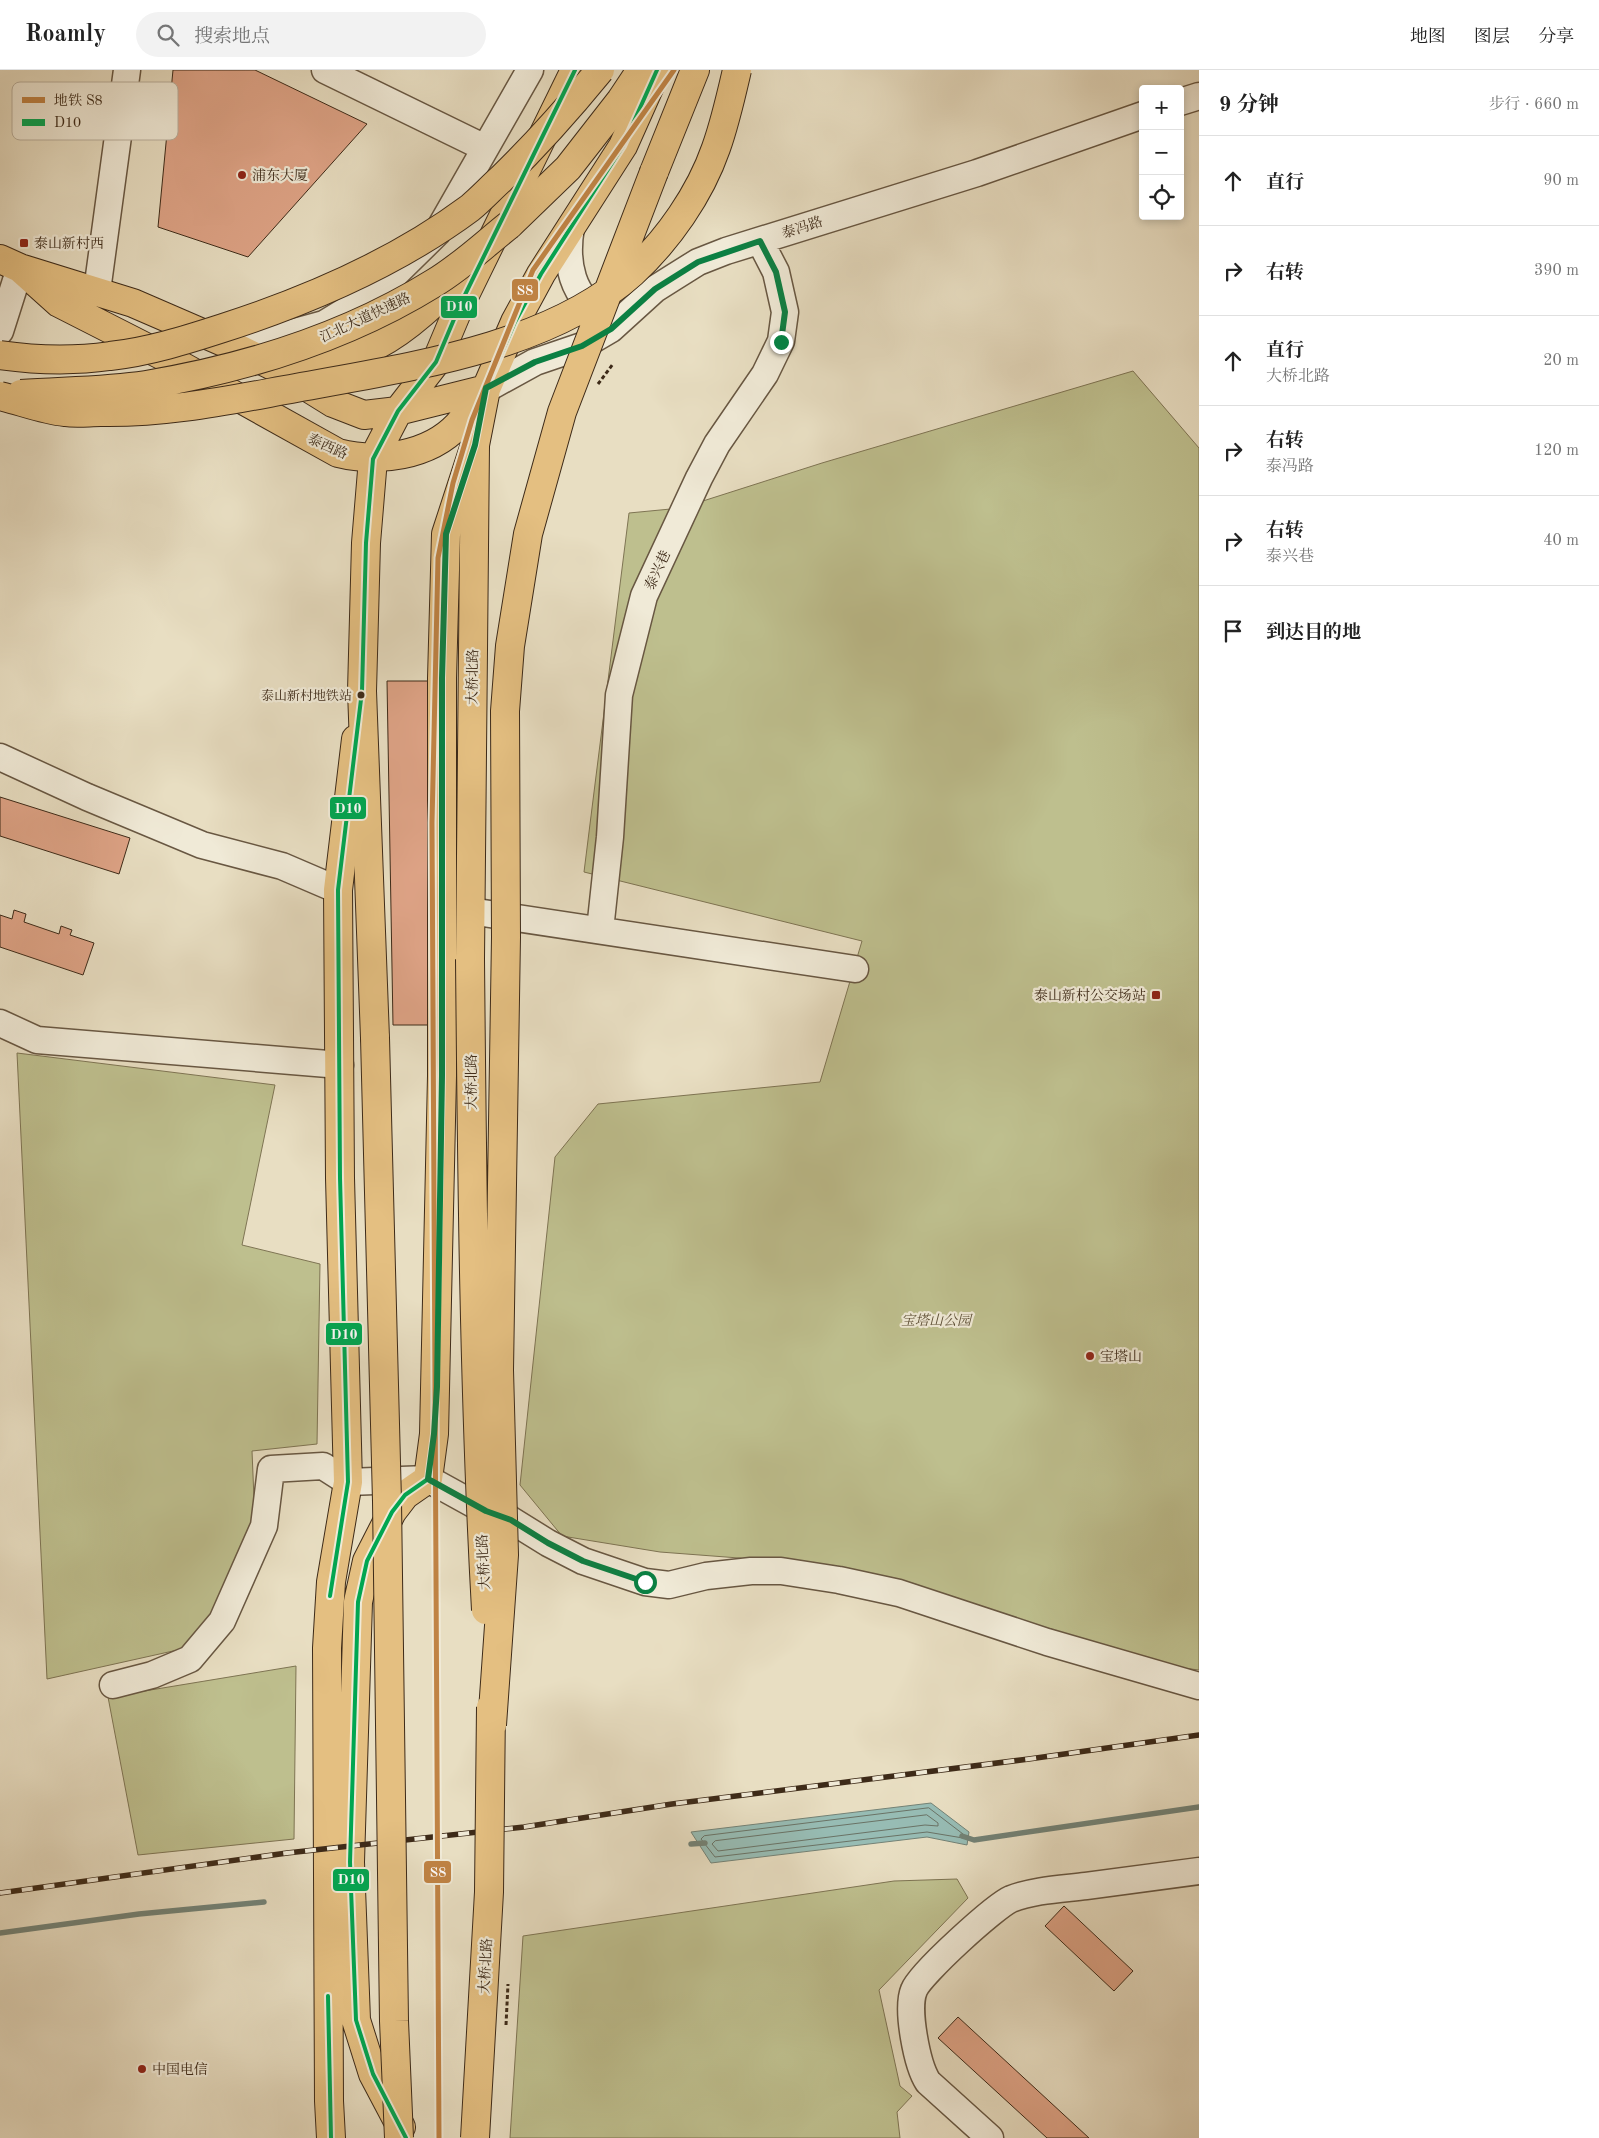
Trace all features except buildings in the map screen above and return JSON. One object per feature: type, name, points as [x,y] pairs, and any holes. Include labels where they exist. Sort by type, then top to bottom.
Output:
[{"type":"main road","points":[[400,2138],[394,2021],[387,1501],[375,1038],[362,691],[366,543],[373,458],[398,411],[436,362],[489,247],[575,70]]},
{"type":"main road","points":[[572,104],[588,70]]},
{"type":"main road","points":[[0,355],[64,358],[109,356],[152,349],[263,316],[347,282],[403,251],[471,207],[516,164],[572,104],[600,70]]},
{"type":"main road","name":"江北大道快速路","points":[[0,396],[144,385],[245,365],[324,337],[377,315],[436,282],[509,225],[568,168],[621,100],[641,70]]},
{"type":"main road","name":"大桥北路","points":[[475,2138],[489,1892],[492,1725],[477,1455],[472,1231],[470,912],[475,445],[486,388],[515,322],[541,274],[623,146],[656,70]]},
{"type":"main road","points":[[492,1725],[504,1555],[499,1370],[506,937],[505,711],[510,646],[528,534],[562,412],[582,355],[695,70]]},
{"type":"main road","points":[[0,396],[65,412],[135,412],[213,404],[420,364],[519,336],[571,314],[595,300],[631,274],[672,228],[687,205],[716,149],[737,70]]},
{"type":"main road","points":[[275,367],[340,356],[376,346],[436,302],[489,247]]},
{"type":"main road","points":[[10,263],[133,303],[237,348],[275,367],[349,410],[364,415],[398,411],[486,388]]},
{"type":"main road","name":"泰西路","points":[[10,263],[59,303],[171,360],[338,453],[356,458],[373,458],[426,448],[446,436],[467,414],[486,388]]},
{"type":"main road","points":[[406,2138],[373,2074],[356,2020],[350,1862],[358,1602],[367,1561],[392,1512],[405,1495],[428,1479],[434,1434],[437,1387],[442,1076],[442,678],[446,534],[475,445]]},
{"type":"main road","points":[[332,2138],[329,2091],[327,1648],[331,1582],[348,1482],[338,890],[362,691]]},
{"type":"street","points":[[325,70],[485,148]]},
{"type":"street","points":[[237,348],[324,324],[378,291],[437,233],[530,70]]},
{"type":"street","points":[[1184,101],[1199,96]]},
{"type":"street","name":"泰冯路","points":[[486,388],[535,362],[582,346],[611,329],[655,289],[698,262],[977,173],[1139,116]]},
{"type":"street","points":[[97,291],[117,140]]},
{"type":"street","points":[[571,227],[567,248],[570,274],[584,300],[595,310],[608,314],[631,310]]},
{"type":"street","name":"泰兴巷","points":[[600,930],[610,837],[619,695],[644,596],[703,470],[718,444],[765,374],[781,342],[785,312],[776,272],[760,241]]},
{"type":"street","points":[[0,331],[10,263]]},
{"type":"street","points":[[0,757],[87,797],[202,845],[282,866],[338,890]]},
{"type":"street","points":[[470,912],[855,969]]},
{"type":"street","points":[[0,1024],[37,1040],[340,1065]]},
{"type":"street","points":[[113,1685],[152,1675],[190,1659],[222,1621],[264,1526],[271,1469],[323,1466],[348,1482],[428,1479],[486,1511],[511,1520],[548,1543],[583,1561],[645,1582],[669,1585],[706,1576],[751,1570],[781,1571],[839,1580],[899,1593],[1047,1642],[1199,1686]]},
{"type":"street","points":[[990,2138],[928,2082],[921,2070],[917,2056],[911,2002],[914,1989],[929,1971],[986,1917],[1010,1900],[1036,1892],[1199,1871]]},
{"type":"green space","name":"宝塔山公园","points":[[1133,371],[1199,448],[1199,1670],[1158,1665],[901,1581],[739,1558],[660,1552],[562,1536],[520,1485],[555,1157],[598,1104],[820,1082],[862,941],[584,872],[629,513],[681,508],[822,463]]},
{"type":"green space","points":[[17,1053],[275,1085],[242,1245],[320,1264],[317,1444],[252,1451],[255,1523],[209,1620],[182,1649],[47,1679]]},
{"type":"green space","points":[[296,1666],[294,1839],[138,1855],[108,1697]]},
{"type":"green space","points":[[957,1879],[968,1898],[879,1990],[900,2086],[912,2096],[897,2112],[900,2138],[510,2138],[523,1936],[894,1881]]},
{"type":"water","points":[[931,1803],[969,1832],[967,1845],[927,1837],[711,1863],[691,1832]]},
{"type":"waterway","points":[[962,1836],[974,1840],[1199,1807]]},
{"type":"waterway","points":[[691,1844],[705,1843]]},
{"type":"waterway","points":[[0,1933],[139,1914],[264,1902]]},
{"type":"railway","points":[[0,1893],[287,1853],[524,1827],[672,1804],[1029,1759],[1199,1735]]},
{"type":"metro line","name":"S8","points":[[439,2138],[432,823],[438,558],[453,483],[472,420],[533,270],[674,70]]},
{"type":"transit line","name":"D10","points":[[330,1596],[348,1482],[340,1178],[338,890],[362,691],[366,543],[373,459],[398,411],[436,362],[460,305],[575,70]]},
{"type":"transit line","name":"D10","points":[[406,2138],[373,2074],[356,2020],[350,1862],[358,1602],[367,1561],[392,1512],[405,1495],[428,1479],[434,1434],[442,1076],[442,678],[446,534],[475,445],[486,389],[515,322],[541,274],[623,146],[657,70]]},
{"type":"transit line","name":"D10","points":[[328,1996],[331,2138]]},
{"type":"place","name":"浦东大厦","points":[[242,175]]},
{"type":"place","name":"泰山新村西","points":[[24,243]]},
{"type":"place","name":"泰山新村地铁站","points":[[361,695]]},
{"type":"place","name":"泰山新村公交场站","points":[[1156,995]]},
{"type":"place","name":"宝塔山","points":[[1090,1356]]},
{"type":"place","name":"中国电信","points":[[142,2069]]},
{"type":"route","points":[[645,1582],[583,1561],[548,1543],[511,1520],[486,1511],[428,1479],[434,1434],[437,1387],[442,1076],[442,678],[446,534],[475,445],[486,388],[535,362],[582,346],[611,329],[655,289],[698,262],[760,241],[776,272],[785,312],[781,342]]}]
